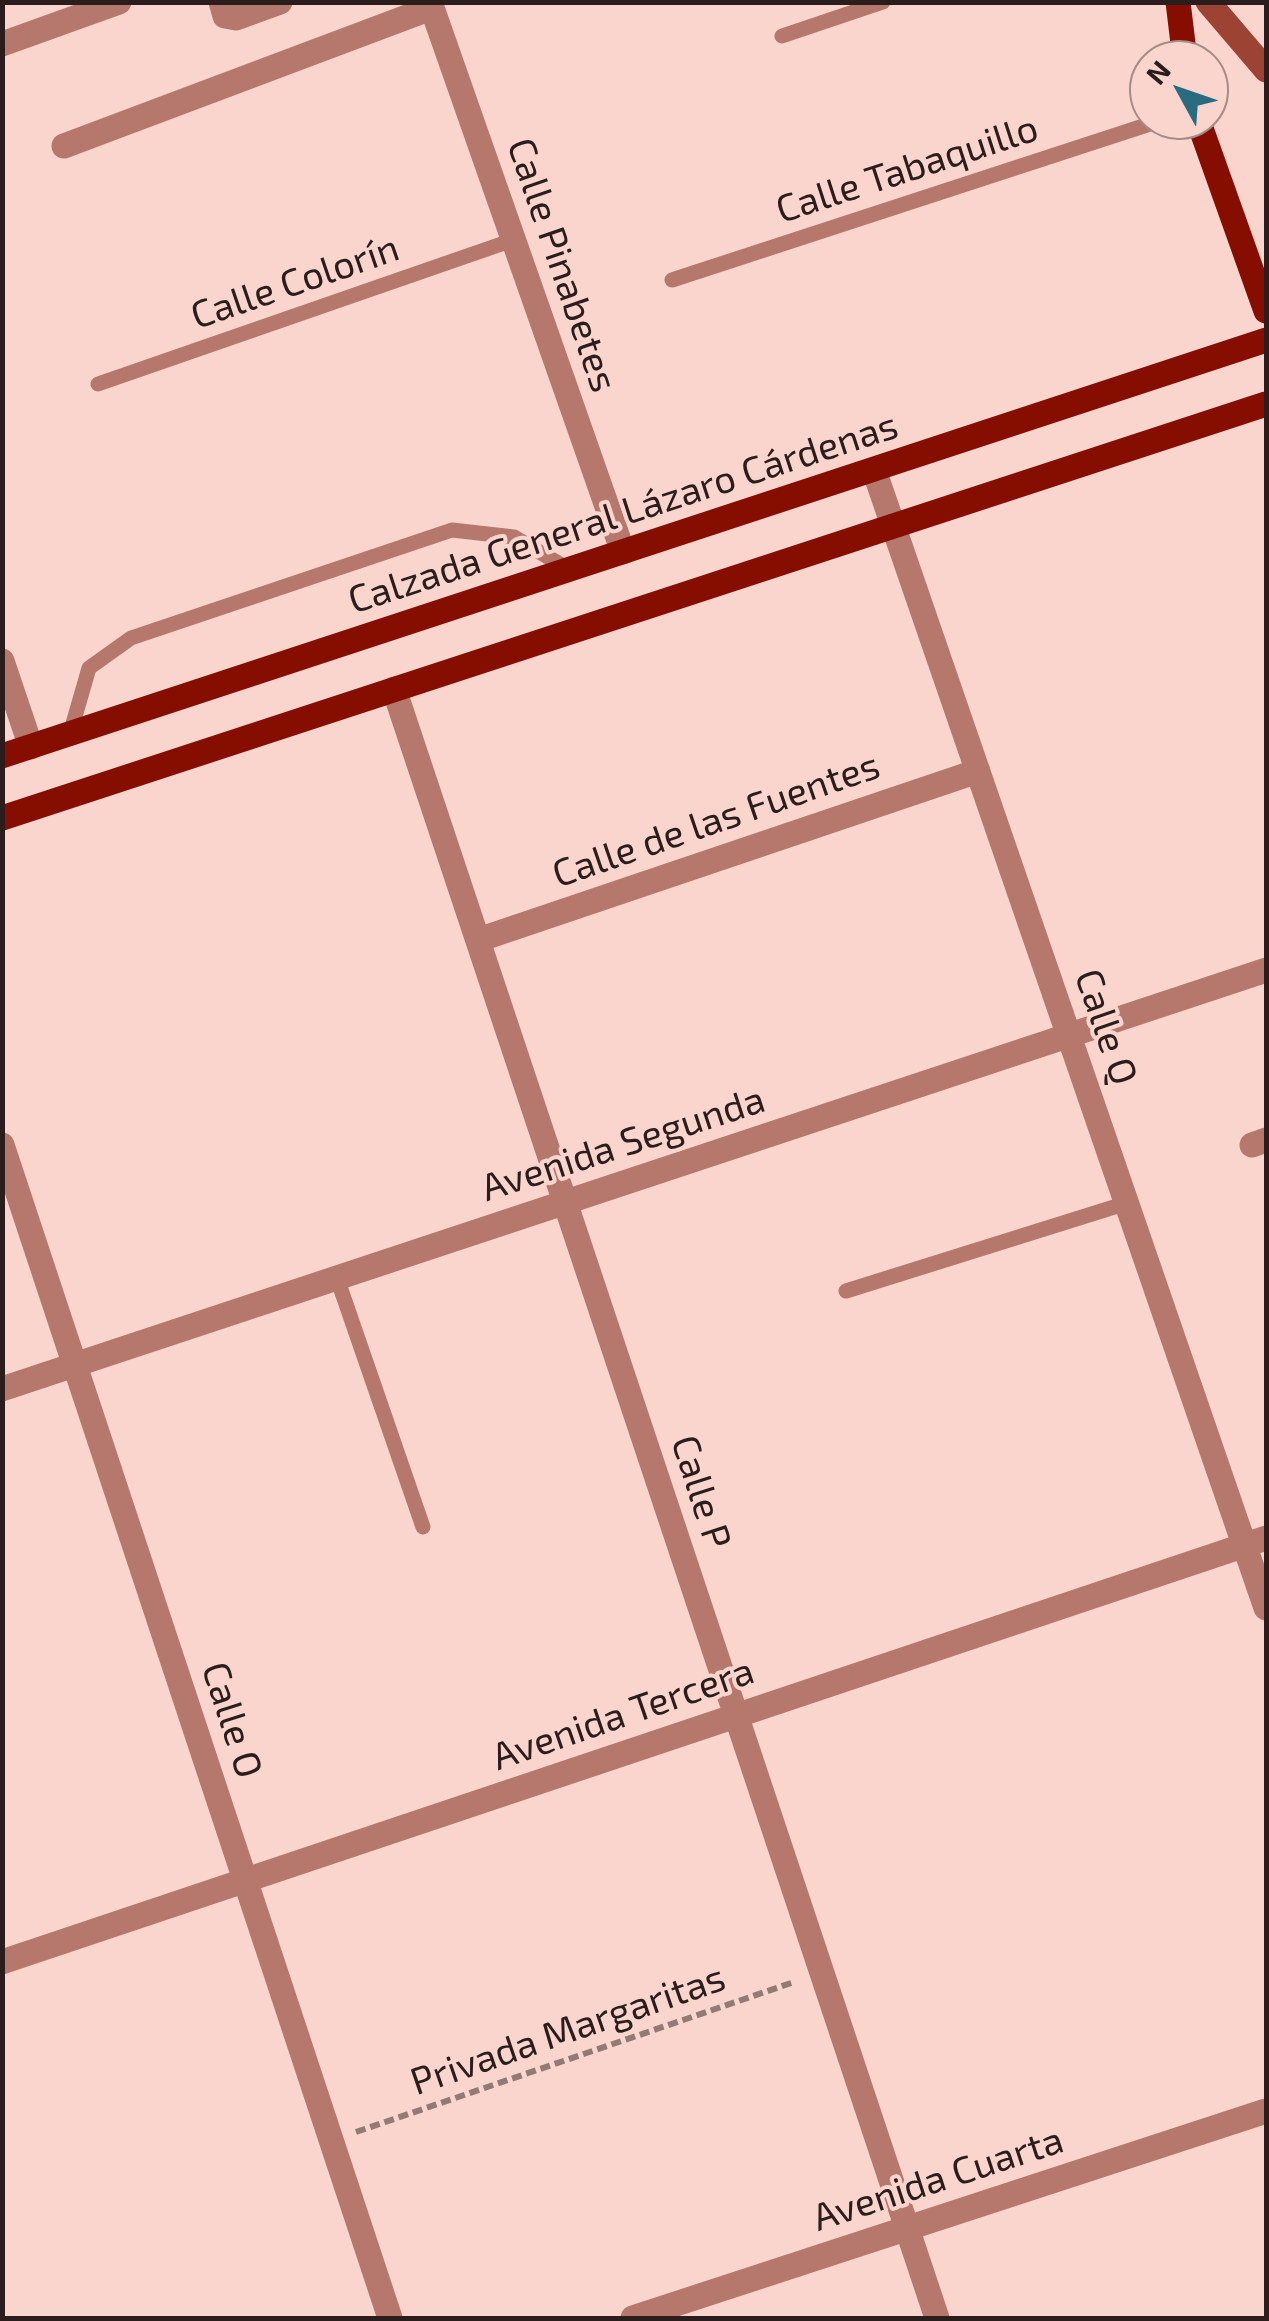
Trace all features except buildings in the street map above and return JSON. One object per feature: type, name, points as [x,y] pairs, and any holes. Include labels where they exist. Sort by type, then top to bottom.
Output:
[{"type":"main road","points":[[1178,2],[1183,40]]},
{"type":"main road","points":[[1205,140],[1266,311]]},
{"type":"main road","name":"Calzada General Lázaro Cárdenas","points":[[2,756],[1266,340]]},
{"type":"main road","points":[[2,818],[1266,404]]},
{"type":"street","points":[[2,44],[119,2]]},
{"type":"street","points":[[221,2],[225,16],[236,18],[280,2]]},
{"type":"street","points":[[1208,2],[1266,70]]},
{"type":"street","points":[[64,146],[430,5]]},
{"type":"street","name":"Calle Pinabetes","points":[[430,5],[624,552]]},
{"type":"street","name":"Calle Q","points":[[874,470],[1127,1203],[1256,1542],[1266,1608]]},
{"type":"street","points":[[2,661],[31,746]]},
{"type":"street","name":"Calle P","points":[[394,689],[937,2318]]},
{"type":"street","name":"Calle de las Fuentes","points":[[478,940],[978,771]]},
{"type":"street","name":"Avenida Segunda","points":[[2,1390],[1266,970]]},
{"type":"street","name":"Calle O","points":[[2,1145],[390,2318]]},
{"type":"street","name":"Avenida Tercera","points":[[2,1962],[1256,1542]]},
{"type":"street","name":"Avenida Cuarta","points":[[633,2318],[1266,2110]]},
{"type":"lane","points":[[782,36],[883,2]]},
{"type":"lane","name":"Calle Tabaquillo","points":[[672,280],[1129,131]]},
{"type":"lane","name":"Calle Colorín","points":[[98,384],[514,240]]},
{"type":"lane","points":[[70,734],[89,668],[131,638],[452,530],[514,537],[570,570]]},
{"type":"lane","points":[[846,1290],[1127,1203]]},
{"type":"lane","points":[[337,1278],[423,1526]]},
{"type":"path","name":"Privada Margaritas","points":[[332,2140],[822,1973]]}]
